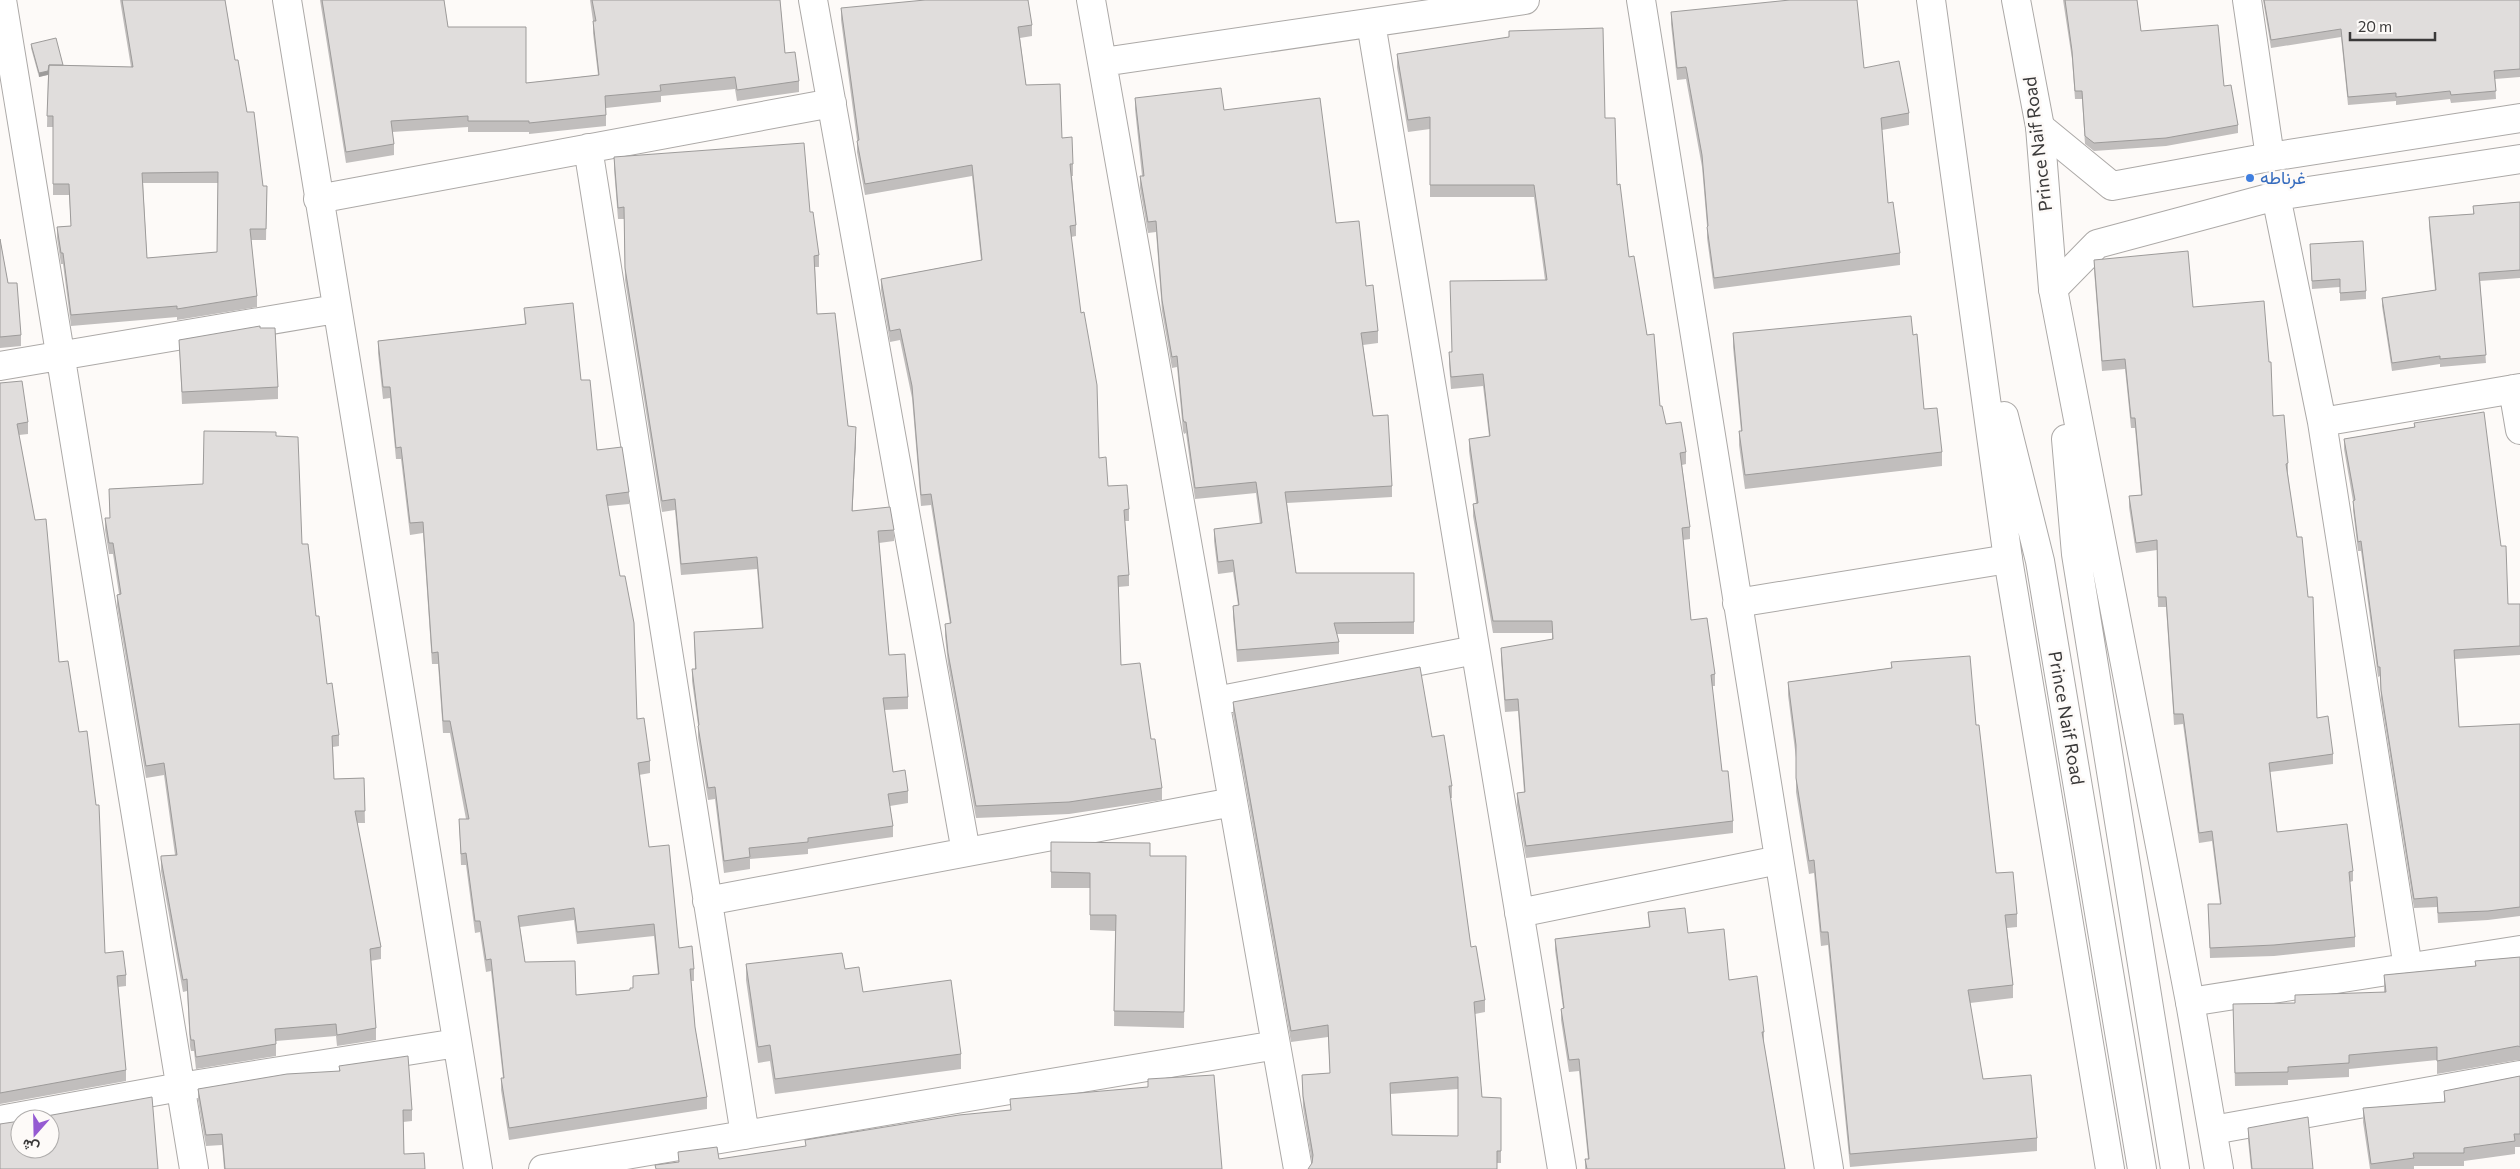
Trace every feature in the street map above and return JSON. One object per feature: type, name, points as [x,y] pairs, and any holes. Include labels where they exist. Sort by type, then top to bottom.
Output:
[{"type":"street","points":[[2,0],[194,1169]]},
{"type":"street","points":[[287,0],[478,1169]]},
{"type":"street","points":[[813,0],[966,852]]},
{"type":"street","points":[[1090,0],[1103,62],[1298,1169]]},
{"type":"street","points":[[1103,62],[1371,23],[1428,7],[1525,0]]},
{"type":"street","points":[[1641,0],[1828,1169]]},
{"type":"street","name":"Prince Naif Road","points":[[1931,0],[2008,559],[2109,1169]]},
{"type":"street","name":"Prince Naif Road","points":[[2016,0],[2040,127],[2052,288],[2076,554],[2174,1169]]},
{"type":"street","points":[[2247,0],[2270,157]]},
{"type":"street","points":[[1371,23],[1562,1169]]},
{"type":"street","points":[[318,199],[832,103]]},
{"type":"street","points":[[2040,127],[2112,186],[2270,157],[2520,118]]},
{"type":"street","points":[[588,148],[745,1135]]},
{"type":"street","points":[[2052,288],[2097,244],[2276,196],[2520,159]]},
{"type":"street","points":[[2276,196],[2322,422],[2408,968]]},
{"type":"street","name":"Prince Naif Road","points":[[1968,271],[2040,561],[2141,1167]]},
{"type":"street","name":"Prince Naif Road","points":[[2052,288],[2190,1002],[2219,1169]]},
{"type":"street","points":[[0,366],[336,309]]},
{"type":"street","points":[[2322,422],[2516,388],[2520,430]]},
{"type":"street","points":[[1737,603],[2008,559]]},
{"type":"street","points":[[1216,700],[1476,650]]},
{"type":"street","points":[[707,900],[1233,802]]},
{"type":"street","points":[[1520,913],[1779,860]]},
{"type":"street","points":[[2190,1002],[2520,950]]},
{"type":"street","points":[[0,1120],[180,1087],[457,1044]]},
{"type":"street","points":[[543,1169],[1276,1045]]},
{"type":"street","points":[[2213,1130],[2520,1075]]},
{"type":"building","points":[[122,0],[225,0],[235,60],[238,60],[247,112],[254,112],[263,186],[267,186],[266,229],[250,229],[257,296],[177,309],[177,306],[71,315],[63,253],[61,253],[57,227],[71,226],[69,184],[53,184],[53,116],[47,116],[49,65],[133,67]],"holes":[[[218,172],[217,252],[147,258],[142,173]]]},
{"type":"building","points":[[322,0],[444,0],[448,27],[526,27],[526,83],[599,75],[593,21],[596,21],[592,0],[780,0],[785,53],[795,52],[799,81],[737,90],[735,77],[660,85],[661,91],[605,96],[606,115],[529,123],[529,121],[468,121],[468,116],[391,121],[394,144],[346,152]]},
{"type":"building","points":[[925,0],[1028,0],[1032,25],[1018,27],[1026,85],[1060,84],[1062,138],[1072,137],[1073,164],[1070,164],[1076,225],[1070,226],[1081,313],[1084,312],[1097,385],[1099,458],[1106,457],[1108,486],[1127,485],[1129,509],[1124,510],[1129,575],[1118,576],[1121,665],[1140,663],[1151,739],[1155,739],[1162,788],[1069,802],[976,806],[948,653],[945,624],[951,623],[931,494],[921,495],[912,386],[900,329],[890,331],[881,279],[982,260],[972,165],[865,184],[857,141],[859,140],[841,8]]},
{"type":"building","points":[[1790,0],[1857,0],[1864,68],[1899,61],[1909,113],[1881,118],[1888,203],[1893,202],[1900,253],[1714,278],[1707,227],[1702,155],[1686,67],[1677,68],[1671,12]]},
{"type":"building","points":[[2065,0],[2137,0],[2141,31],[2218,25],[2224,86],[2231,85],[2238,125],[2166,138],[2094,143],[2085,136],[2082,91],[2075,91]]},
{"type":"building","points":[[2264,0],[2520,0],[2520,69],[2494,71],[2496,91],[2451,95],[2450,91],[2396,97],[2396,93],[2348,97],[2341,29],[2271,40]]},
{"type":"building","points":[[1603,28],[1605,118],[1615,118],[1617,185],[1620,184],[1629,257],[1634,256],[1647,335],[1654,334],[1660,406],[1662,406],[1666,424],[1681,422],[1686,452],[1680,453],[1690,527],[1682,528],[1691,620],[1707,618],[1715,674],[1711,675],[1722,771],[1728,771],[1733,821],[1526,846],[1517,793],[1525,792],[1518,699],[1505,700],[1501,648],[1553,639],[1552,621],[1493,621],[1473,504],[1478,503],[1469,439],[1490,436],[1483,374],[1451,377],[1449,352],[1452,352],[1450,281],[1547,280],[1534,185],[1430,185],[1430,117],[1408,120],[1397,54],[1509,37],[1509,31]]},
{"type":"building","points":[[56,38],[63,65],[49,65],[48,71],[39,73],[31,44]]},
{"type":"building","points":[[1221,88],[1224,110],[1320,98],[1336,223],[1359,221],[1366,286],[1373,285],[1378,331],[1361,333],[1373,416],[1388,415],[1392,486],[1285,492],[1296,573],[1414,573],[1414,622],[1334,623],[1339,642],[1237,650],[1233,606],[1239,605],[1233,560],[1218,562],[1214,529],[1262,523],[1256,482],[1195,488],[1186,422],[1183,419],[1177,356],[1172,357],[1162,300],[1156,221],[1148,222],[1140,176],[1144,176],[1135,98]]},
{"type":"building","points":[[804,143],[810,212],[813,212],[819,255],[814,256],[817,314],[835,313],[848,426],[856,427],[852,511],[890,507],[894,530],[878,531],[889,655],[905,654],[908,697],[883,698],[893,772],[905,770],[908,791],[888,794],[893,826],[808,838],[808,842],[749,848],[750,857],[724,861],[715,787],[708,788],[698,726],[692,669],[696,669],[694,632],[763,628],[757,557],[681,564],[675,499],[662,501],[625,268],[624,207],[618,208],[614,157]]},
{"type":"building","points":[[2520,202],[2520,270],[2479,273],[2486,355],[2440,359],[2440,356],[2392,363],[2382,298],[2436,290],[2429,217],[2474,214],[2473,206]]},
{"type":"building","points":[[0,239],[8,283],[17,283],[21,335],[0,337]]},
{"type":"building","points":[[2363,241],[2366,291],[2340,293],[2340,279],[2312,281],[2310,244]]},
{"type":"building","points":[[2188,251],[2193,307],[2264,301],[2269,362],[2271,362],[2273,416],[2284,415],[2288,463],[2286,464],[2297,537],[2302,537],[2308,597],[2313,597],[2317,718],[2328,716],[2333,754],[2269,763],[2277,832],[2347,824],[2353,871],[2349,872],[2355,937],[2274,945],[2210,948],[2208,904],[2221,904],[2212,831],[2199,833],[2183,714],[2174,714],[2166,597],[2158,597],[2157,540],[2136,543],[2129,496],[2142,495],[2135,418],[2131,418],[2125,359],[2102,361],[2094,260]]},
{"type":"building","points":[[573,303],[581,380],[590,380],[597,450],[622,447],[629,492],[606,495],[620,576],[625,576],[634,623],[637,719],[644,718],[650,761],[638,763],[649,847],[669,845],[679,948],[692,946],[694,969],[690,969],[695,1027],[707,1097],[509,1128],[501,1078],[504,1078],[491,959],[486,960],[480,921],[475,921],[466,853],[461,854],[459,819],[469,819],[450,721],[443,721],[438,652],[432,653],[423,522],[410,523],[401,447],[396,448],[390,387],[383,387],[378,341],[526,324],[524,308]],"holes":[[[574,908],[577,932],[654,924],[659,974],[633,976],[633,988],[630,988],[630,990],[576,995],[575,961],[525,962],[518,916]]]},
{"type":"building","points":[[1911,316],[1913,335],[1917,334],[1924,409],[1937,408],[1942,452],[1745,475],[1739,431],[1742,431],[1733,333]]},
{"type":"building","points":[[260,326],[260,328],[275,328],[278,387],[182,392],[179,340]]},
{"type":"building","points":[[22,381],[28,422],[17,424],[35,520],[46,519],[59,662],[68,661],[79,732],[87,731],[96,805],[99,805],[105,953],[123,951],[126,975],[117,976],[126,1070],[0,1093],[0,383]]},
{"type":"building","points":[[2484,412],[2501,546],[2506,546],[2508,604],[2520,604],[2520,646],[2454,650],[2459,727],[2520,724],[2520,907],[2488,911],[2438,913],[2437,897],[2414,899],[2381,690],[2380,667],[2378,667],[2361,541],[2358,542],[2353,501],[2355,500],[2344,439],[2415,427],[2414,423]]},
{"type":"building","points":[[204,431],[276,432],[276,436],[298,437],[302,544],[308,544],[316,616],[319,616],[327,684],[332,683],[339,735],[332,736],[334,779],[364,778],[365,811],[355,811],[381,947],[370,949],[376,1028],[337,1035],[336,1024],[275,1029],[276,1044],[196,1057],[194,1040],[191,1040],[190,1034],[187,979],[183,980],[161,859],[161,856],[177,855],[164,763],[146,766],[117,595],[121,594],[113,543],[109,543],[105,518],[110,518],[109,489],[203,484]]},
{"type":"building","points":[[1970,656],[1976,725],[1979,725],[1996,873],[2013,872],[2017,914],[2005,915],[2013,985],[1968,990],[1983,1079],[2031,1075],[2037,1138],[1850,1154],[1828,932],[1821,932],[1814,860],[1809,861],[1796,778],[1796,745],[1788,682],[1892,668],[1891,662]]},
{"type":"building","points":[[1420,667],[1432,737],[1444,735],[1471,947],[1476,946],[1485,1000],[1474,1002],[1482,1097],[1501,1098],[1501,1151],[1497,1151],[1497,1169],[1308,1169],[1312,1163],[1313,1155],[1303,1096],[1302,1075],[1330,1073],[1328,1025],[1291,1031],[1233,702]],"holes":[[[1458,1077],[1458,1136],[1392,1135],[1390,1083]]]},
{"type":"building","points":[[1051,842],[1150,843],[1150,856],[1186,856],[1184,1012],[1114,1011],[1116,915],[1090,915],[1090,873],[1051,872]]},
{"type":"building","points":[[1685,908],[1688,933],[1724,929],[1729,980],[1757,976],[1764,1032],[1762,1032],[1785,1169],[1587,1169],[1585,1159],[1589,1159],[1579,1059],[1569,1060],[1561,1009],[1564,1008],[1555,939],[1650,927],[1648,912]]},
{"type":"building","points":[[842,953],[845,969],[859,967],[863,992],[951,980],[961,1054],[775,1079],[770,1045],[758,1047],[746,964]]},
{"type":"building","points":[[2520,957],[2520,1047],[2437,1061],[2437,1047],[2349,1055],[2349,1063],[2288,1067],[2288,1072],[2235,1073],[2233,1004],[2295,1003],[2295,995],[2386,992],[2384,975],[2476,966],[2475,961]]},
{"type":"building","points":[[408,1056],[412,1110],[403,1110],[404,1154],[424,1153],[425,1169],[225,1169],[222,1134],[206,1135],[198,1089],[287,1074],[340,1071],[339,1066]]},
{"type":"building","points":[[1214,1075],[1222,1169],[656,1169],[655,1165],[679,1162],[678,1152],[717,1147],[719,1159],[806,1146],[805,1140],[959,1115],[1011,1110],[1010,1099],[1148,1087],[1148,1079]]},
{"type":"building","points":[[2520,1076],[2520,1134],[2514,1134],[2515,1141],[2464,1148],[2464,1153],[2413,1153],[2414,1158],[2371,1164],[2363,1108],[2445,1102],[2444,1091]]},
{"type":"building","points":[[152,1097],[158,1169],[0,1169],[0,1124],[10,1122],[10,1159],[60,1159],[60,1114]]},
{"type":"building","points":[[2308,1117],[2313,1169],[2252,1169],[2248,1128]]},
{"type":"place","name":"غرناطه","points":[[2250,178]]}]
